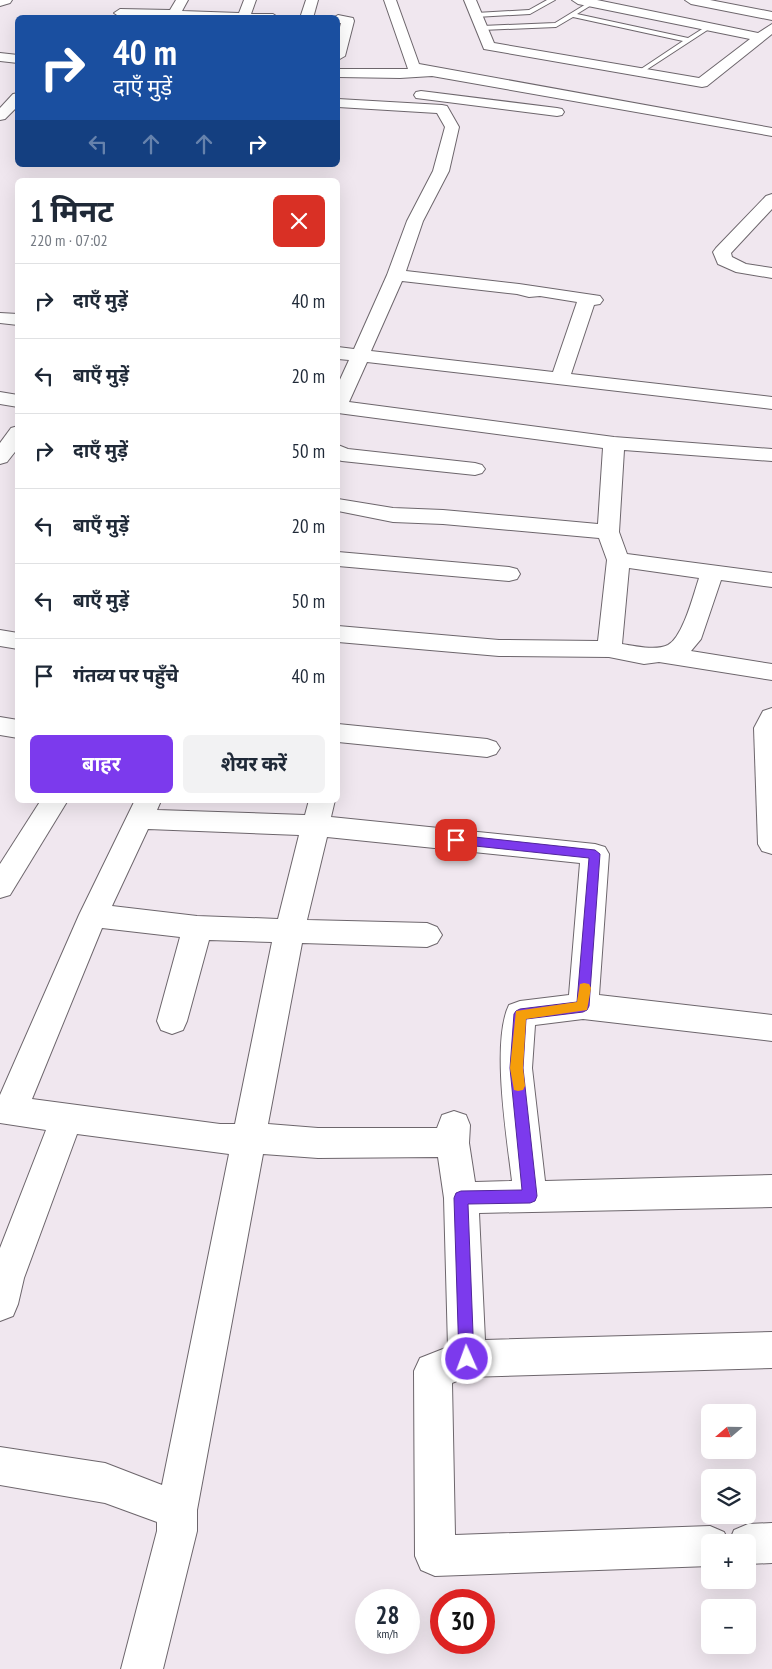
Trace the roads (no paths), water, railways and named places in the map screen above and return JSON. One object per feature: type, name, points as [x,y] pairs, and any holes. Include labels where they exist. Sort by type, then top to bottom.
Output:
[{"type":"street","points":[[0,2],[6,0]]},
{"type":"street","points":[[174,15],[182,0]]},
{"type":"street","points":[[245,15],[250,0]]},
{"type":"street","points":[[307,15],[312,0]]},
{"type":"street","points":[[390,0],[413,67],[432,72],[772,132]]},
{"type":"street","points":[[470,0],[490,46],[702,83],[772,28]]},
{"type":"street","points":[[691,0],[772,16]]},
{"type":"street","points":[[584,1],[760,37]]},
{"type":"street","points":[[120,13],[155,15]]},
{"type":"street","points":[[340,20],[348,22],[340,41]]},
{"type":"street","points":[[0,57],[15,59]]},
{"type":"street","points":[[340,73],[400,74],[432,72]]},
{"type":"street","points":[[340,89],[366,90]]},
{"type":"street","points":[[395,92],[563,113],[569,96]]},
{"type":"street","points":[[0,116],[15,100]]},
{"type":"street","points":[[340,103],[442,109],[452,127],[442,171],[415,221],[396,275],[340,401]]},
{"type":"street","points":[[384,120],[449,123]]},
{"type":"street","points":[[772,199],[722,252],[724,260],[742,268],[772,272]]},
{"type":"street","points":[[396,275],[591,299],[560,379]]},
{"type":"street","points":[[0,318],[15,320]]},
{"type":"street","points":[[340,353],[772,402]]},
{"type":"street","points":[[0,398],[15,400]]},
{"type":"street","points":[[340,406],[614,443],[772,455]]},
{"type":"street","points":[[0,458],[15,436]]},
{"type":"street","points":[[609,649],[618,560],[608,532],[614,443]]},
{"type":"street","points":[[340,454],[342,456],[474,470]]},
{"type":"street","points":[[0,464],[15,467]]},
{"type":"street","points":[[340,505],[393,515],[443,517],[608,532]]},
{"type":"street","points":[[340,559],[509,574]]},
{"type":"street","points":[[618,560],[712,574],[772,580]]},
{"type":"street","points":[[340,634],[499,648],[609,649],[644,656],[674,652],[689,638],[712,574]]},
{"type":"street","points":[[0,638],[15,640]]},
{"type":"street","points":[[659,654],[772,672]]},
{"type":"street","points":[[772,717],[767,728],[772,844]]},
{"type":"street","points":[[0,726],[15,728]]},
{"type":"street","points":[[340,733],[487,748]]},
{"type":"street","points":[[0,887],[53,803]]},
{"type":"street","points":[[467,1359],[461,1198],[453,1134],[318,1142],[220,1139],[6,1110],[93,915],[144,809],[320,813],[595,854],[583,1006]]},
{"type":"street","points":[[142,1669],[177,1531],[177,1510],[289,932],[320,813]]},
{"type":"street","points":[[93,915],[197,928],[426,935]]},
{"type":"street","points":[[172,1021],[197,928]]},
{"type":"street","points":[[530,1196],[516,1068],[520,1014],[583,1006],[772,1028]]},
{"type":"street","points":[[2,1287],[68,1118]]},
{"type":"street","points":[[461,1198],[772,1191]]},
{"type":"street","points":[[701,1546],[435,1556],[433,1371],[467,1359],[772,1350]]},
{"type":"street","points":[[0,1466],[105,1483],[177,1510]]},
{"type":"street","points":[[756,1544],[772,1543]]},
{"type":"lane","points":[[476,14],[530,12],[552,0]]},
{"type":"lane","points":[[482,28],[556,26],[571,16],[584,1]]},
{"type":"lane","points":[[571,16],[689,40]]},
{"type":"lane","points":[[640,72],[709,27]]}]
